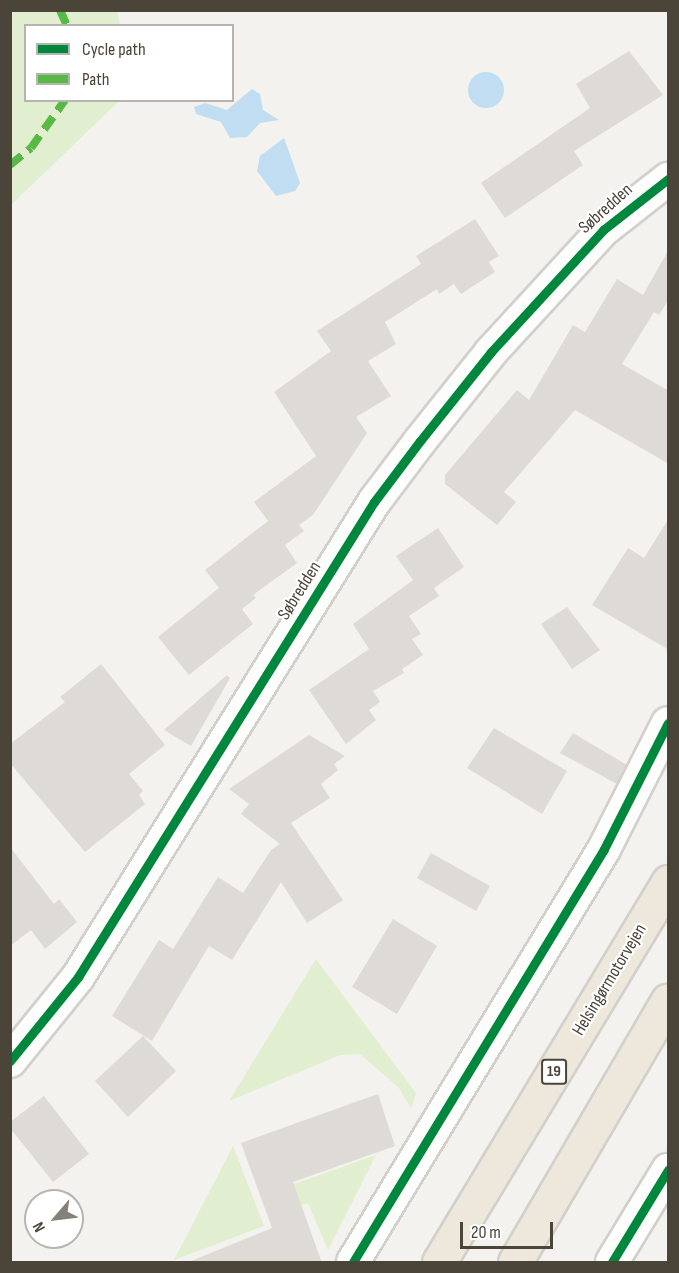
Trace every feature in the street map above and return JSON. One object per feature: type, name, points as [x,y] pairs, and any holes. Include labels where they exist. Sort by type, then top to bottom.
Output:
[{"type":"highway","name":"Helsingørmotorvejen","points":[[439,1263],[669,882]]},
{"type":"highway","points":[[515,1263],[669,1000]]},
{"type":"street","name":"Søbredden","points":[[10,1061],[30,1042],[78,977],[374,502],[491,352],[603,230],[669,179]]},
{"type":"street","points":[[353,1263],[604,849],[669,723]]},
{"type":"street","points":[[612,1263],[669,1170]]},
{"type":"green space","points":[[11,10],[117,11],[120,24],[24,24],[24,102],[118,102],[11,205]]},
{"type":"green space","points":[[316,959],[416,1093],[411,1108],[399,1088],[360,1054],[340,1055],[229,1101]]},
{"type":"green space","points":[[233,1146],[264,1226],[174,1260]]},
{"type":"green space","points":[[376,1155],[328,1250],[308,1203],[276,1213],[269,1193]]},
{"type":"water","points":[[486,72],[499,77],[504,90],[499,103],[486,108],[473,103],[468,90],[473,77]]},
{"type":"water","points":[[252,89],[260,94],[263,110],[279,120],[260,123],[247,137],[230,138],[221,122],[196,114],[194,107],[205,103],[227,110]]},
{"type":"water","points":[[284,138],[300,183],[295,191],[276,196],[257,171],[260,156]]},
{"type":"building","points":[[629,51],[663,95],[574,151],[583,165],[505,218],[481,183],[590,108],[576,84]]},
{"type":"building","points":[[475,219],[499,256],[489,262],[495,272],[461,294],[454,284],[439,294],[437,289],[385,322],[396,344],[368,361],[391,396],[356,417],[367,433],[313,515],[299,525],[304,531],[285,545],[297,563],[253,595],[256,598],[242,609],[253,624],[189,675],[158,637],[219,588],[205,570],[268,521],[254,502],[316,456],[274,392],[331,351],[317,331],[421,264],[416,256]]},
{"type":"building","points":[[669,249],[669,299],[659,315],[654,312],[622,364],[669,391],[669,464],[575,410],[504,492],[516,502],[497,525],[445,484],[445,475],[517,390],[529,400],[573,325],[585,332],[617,279],[643,295]]},
{"type":"building","points":[[669,518],[669,650],[592,605],[628,548],[644,558]]},
{"type":"building","points":[[438,528],[464,567],[434,588],[439,596],[409,616],[421,634],[412,639],[423,655],[402,669],[404,673],[373,691],[380,702],[369,710],[376,720],[346,744],[309,690],[369,649],[353,624],[413,580],[396,556]]},
{"type":"building","points":[[567,607],[600,650],[572,669],[541,624]]},
{"type":"building","points":[[101,664],[165,745],[129,774],[143,791],[139,795],[145,804],[85,852],[10,763],[10,744],[65,702],[60,697]]},
{"type":"building","points":[[227,675],[230,678],[191,746],[164,730]]},
{"type":"building","points":[[494,728],[567,771],[542,814],[467,768]]},
{"type":"building","points":[[573,733],[627,765],[617,784],[560,753]]},
{"type":"building","points":[[309,735],[345,756],[334,764],[338,770],[321,784],[330,798],[291,823],[343,900],[307,923],[281,882],[232,960],[209,946],[152,1041],[112,1016],[159,940],[173,949],[218,877],[243,893],[271,850],[280,844],[241,814],[249,804],[229,789]]},
{"type":"building","points":[[10,847],[54,904],[59,899],[77,922],[45,949],[31,930],[10,946]]},
{"type":"building","points":[[431,853],[490,886],[476,911],[417,878]]},
{"type":"building","points":[[393,919],[437,946],[397,1014],[352,987]]},
{"type":"building","points":[[143,1036],[176,1071],[128,1117],[95,1081]]},
{"type":"building","points":[[378,1094],[395,1146],[293,1182],[322,1263],[186,1263],[272,1228],[241,1143]]},
{"type":"building","points":[[44,1096],[89,1154],[53,1182],[10,1128],[10,1122]]},
{"type":"marked path","points":[[60,10],[66,24]]},
{"type":"marked path","points":[[10,165],[31,148],[64,102]]},
{"type":"cycle path","points":[[10,1061],[78,977],[374,502],[491,352],[603,230],[668,179]]},
{"type":"cycle path","points":[[353,1262],[604,849],[668,723]]},
{"type":"cycle path","points":[[612,1262],[668,1170]]}]
